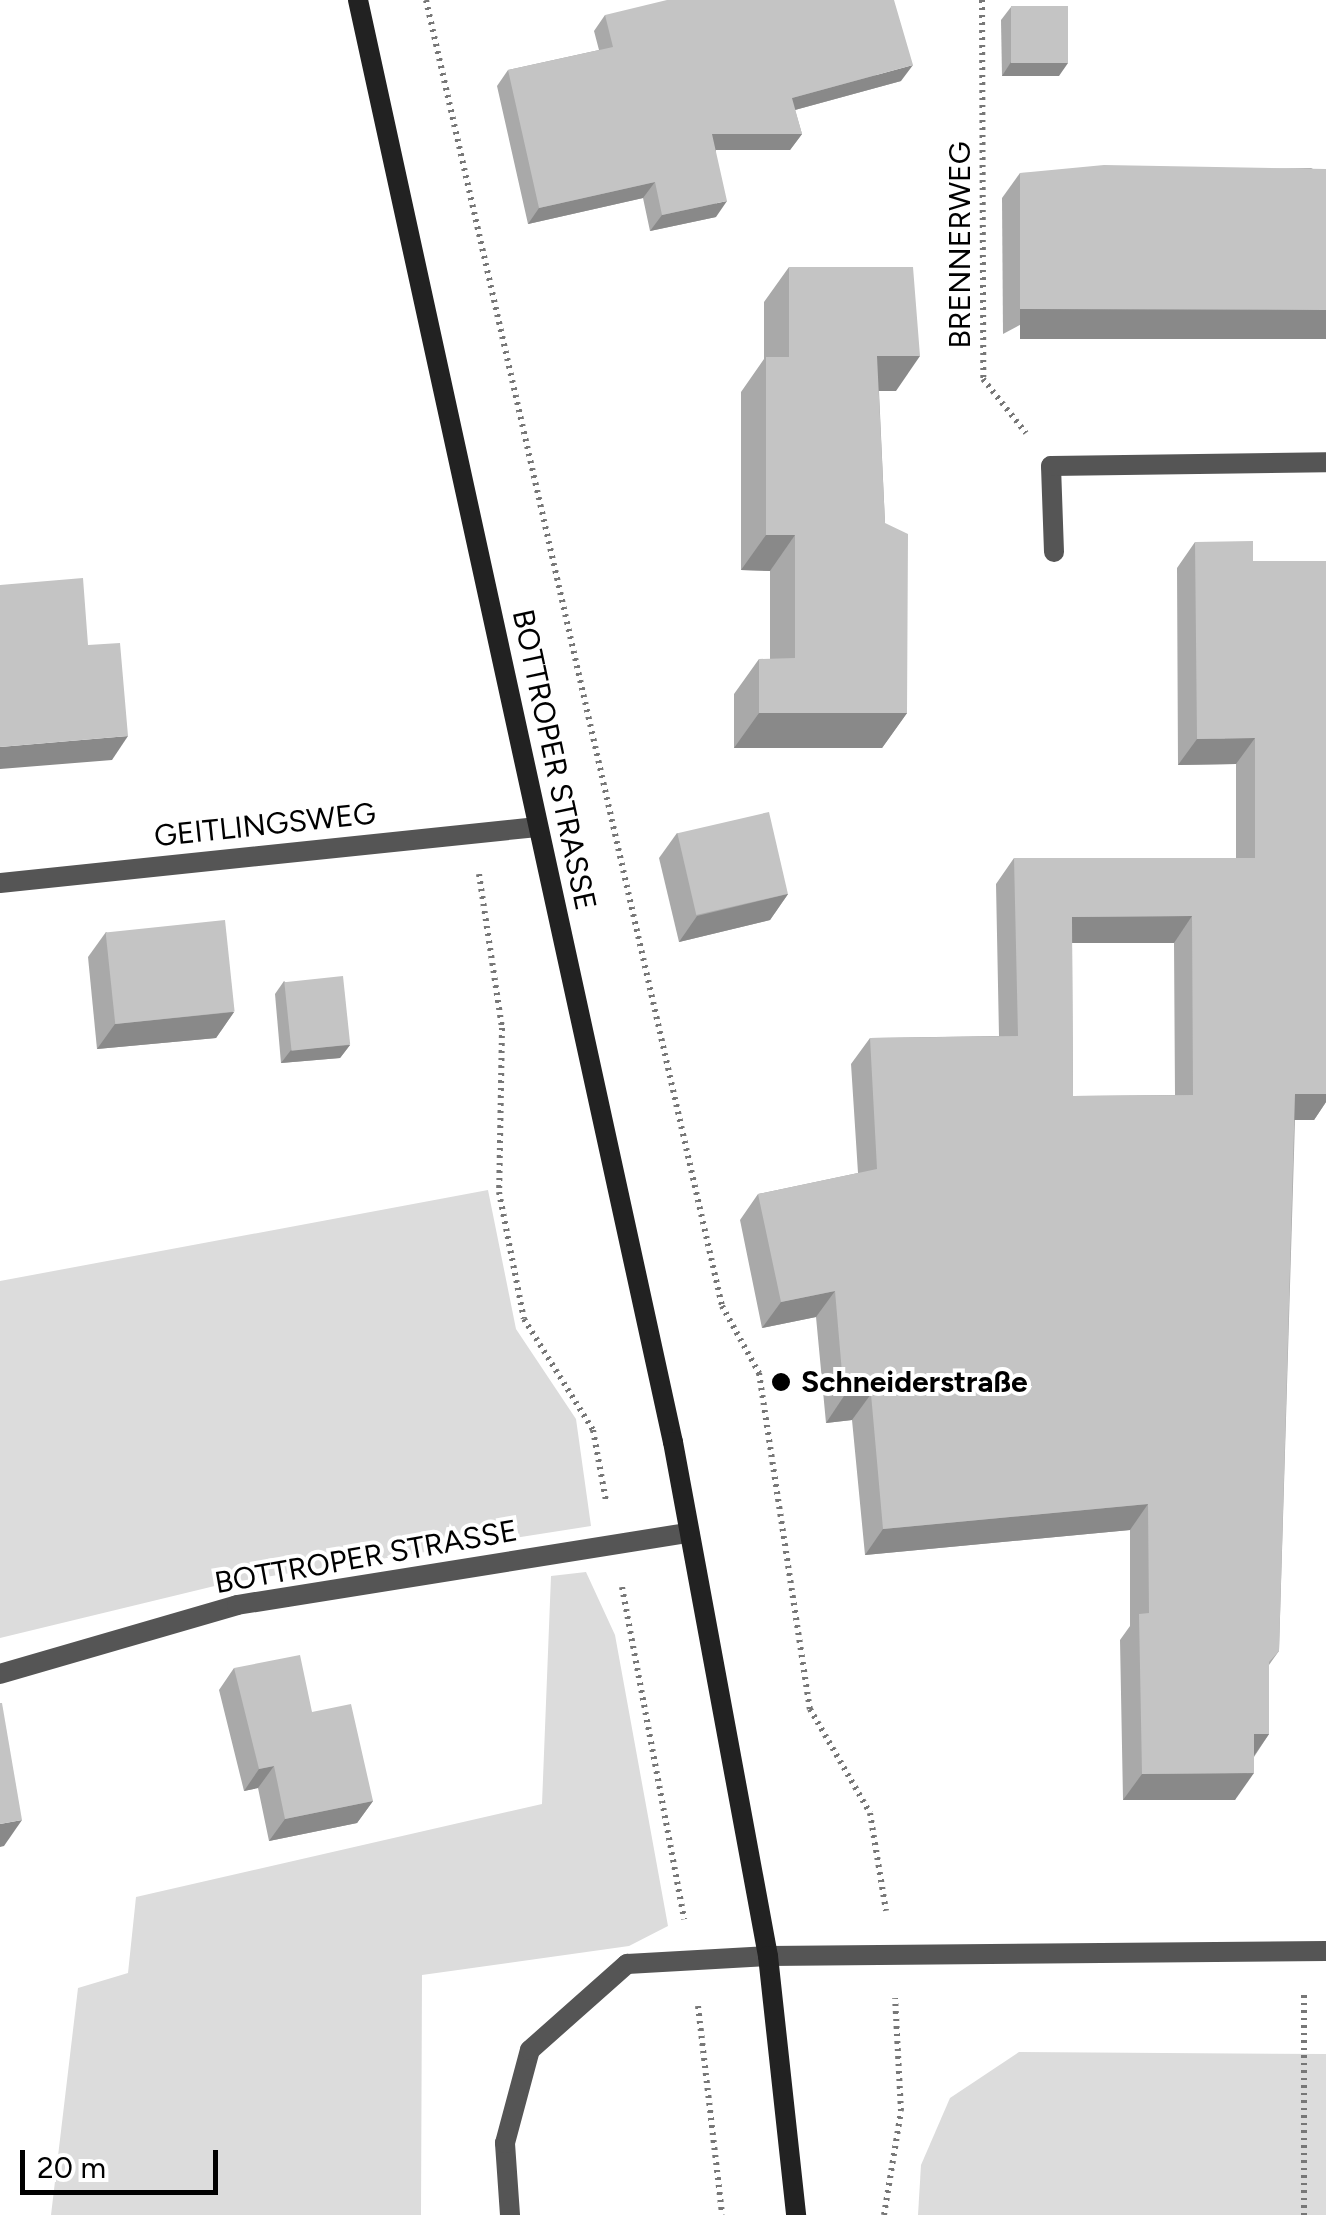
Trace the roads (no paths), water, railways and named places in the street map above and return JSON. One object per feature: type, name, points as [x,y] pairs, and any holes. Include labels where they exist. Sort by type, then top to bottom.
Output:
[{"type":"main road","name":"BOTTROPER STRASSE","points":[[358,0],[689,1534],[768,1956],[796,2215]]},
{"type":"street","points":[[1054,552],[1052,466],[1326,462]]},
{"type":"street","name":"GEITLINGSWEG","points":[[0,883],[537,827]]},
{"type":"street","name":"BOTTROPER STRASSE","points":[[0,1674],[237,1605],[689,1534]]},
{"type":"street","points":[[510,2215],[506,2144],[530,2050],[627,1964],[768,1956],[1315,1951]]},
{"type":"place","name":"Schneiderstraße","points":[[781,1382]]}]
